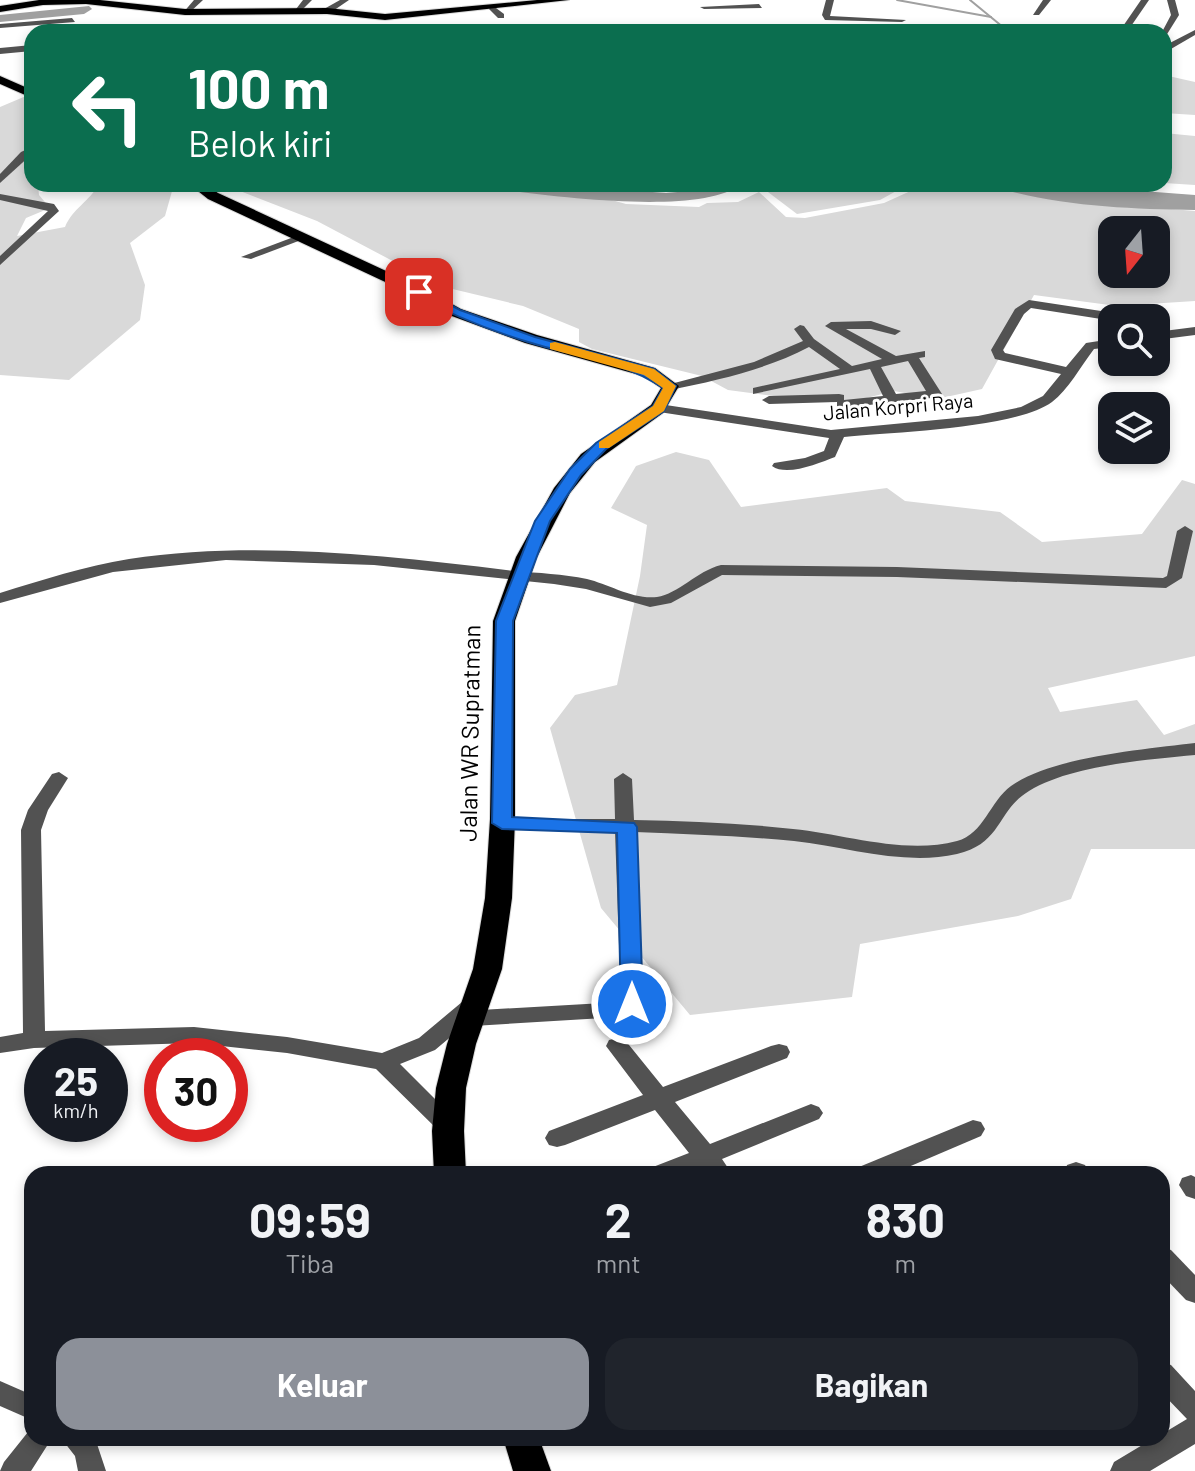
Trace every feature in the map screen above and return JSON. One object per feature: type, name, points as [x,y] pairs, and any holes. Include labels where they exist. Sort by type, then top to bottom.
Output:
[{"type":"highway","points":[[0,80],[24,90]]},
{"type":"highway","points":[[207,192],[455,312],[531,339],[649,372],[670,386],[659,408]]},
{"type":"highway","name":"Jalan WR Supratman","points":[[450,1166],[447,1125],[450,1088],[457,1056],[477,1008],[494,940],[502,823],[504,621],[543,521],[575,472],[601,446],[659,408]]},
{"type":"highway","points":[[524,1446],[532,1471]]},
{"type":"main road","points":[[0,7],[33,3],[126,2],[185,12],[327,11],[385,17],[492,7],[505,3],[565,0]]},
{"type":"street","points":[[185,12],[199,0]]},
{"type":"street","points":[[296,11],[308,0]]},
{"type":"street","points":[[327,11],[345,0]]},
{"type":"street","points":[[830,0],[828,18],[902,20]]},
{"type":"street","points":[[1036,13],[1047,0]]},
{"type":"street","points":[[1128,24],[1145,0]]},
{"type":"street","points":[[1171,0],[1175,15],[1171,24]]},
{"type":"street","points":[[66,24],[85,3]]},
{"type":"street","points":[[704,7],[758,3],[754,15]]},
{"type":"street","points":[[492,7],[501,16]]},
{"type":"street","points":[[864,18],[867,10],[893,11]]},
{"type":"street","points":[[0,26],[72,18]]},
{"type":"street","points":[[1172,27],[1195,30]]},
{"type":"street","points":[[1172,45],[1195,30]]},
{"type":"street","points":[[0,51],[24,49]]},
{"type":"street","points":[[0,180],[24,155]]},
{"type":"street","points":[[0,197],[50,206],[54,211],[0,262]]},
{"type":"street","points":[[247,257],[303,237]]},
{"type":"street","points":[[1070,372],[1000,356],[997,350],[1019,312],[1029,304],[1098,332]]},
{"type":"street","points":[[894,360],[831,326],[871,325],[895,331]]},
{"type":"street","points":[[1170,327],[1193,331]]},
{"type":"street","points":[[800,329],[810,342],[850,370]]},
{"type":"street","name":"Jalan Korpri Raya","points":[[659,408],[804,432],[838,434],[978,420],[1038,406],[1056,391],[1095,330]]},
{"type":"street","points":[[1170,334],[1193,331]]},
{"type":"street","points":[[670,386],[748,370],[778,360],[810,342]]},
{"type":"street","points":[[917,356],[936,393],[841,401],[764,395],[826,374],[894,360],[917,356]]},
{"type":"street","points":[[874,365],[891,398]]},
{"type":"street","points":[[826,374],[859,433]]},
{"type":"street","points":[[779,466],[808,462],[830,454],[838,434]]},
{"type":"street","points":[[0,598],[87,572],[188,557],[245,556],[362,561],[521,576],[585,584],[655,602],[688,588],[712,571],[721,570],[897,572],[1166,583],[1174,578],[1185,531]]},
{"type":"street","points":[[502,823],[790,835],[873,848],[955,848],[984,836],[1006,802],[1033,780],[1148,753],[1195,749]]},
{"type":"street","points":[[34,1038],[31,830],[38,810],[59,778]]},
{"type":"street","points":[[98,1038],[194,1035],[276,1043],[383,1062],[427,1044],[477,1008],[629,1010],[632,1004],[632,956],[623,779]]},
{"type":"street","points":[[0,1045],[24,1041]]},
{"type":"street","points":[[617,1046],[713,1165],[811,1113]]},
{"type":"street","points":[[557,1138],[779,1052]]},
{"type":"street","points":[[383,1062],[447,1125]]},
{"type":"street","points":[[887,1166],[973,1129]]},
{"type":"street","points":[[1170,1266],[1195,1292]]},
{"type":"street","points":[[1170,1383],[1195,1410]]},
{"type":"street","points":[[0,1393],[24,1404]]},
{"type":"street","points":[[1170,1444],[1195,1429]]},
{"type":"street","points":[[14,1471],[32,1446]]},
{"type":"street","points":[[84,1446],[92,1471]]},
{"type":"street","points":[[1124,1471],[1166,1446]]},
{"type":"shaded area","points":[[89,6],[92,9],[84,14],[0,22],[0,15]]},
{"type":"shaded area","points":[[1172,77],[1195,82],[1195,115],[1172,114]]},
{"type":"shaded area","points":[[24,97],[24,192],[39,192],[50,208],[26,218],[17,236],[65,227],[94,192],[172,192],[165,216],[130,243],[145,285],[140,320],[69,380],[0,375],[0,107]]},
{"type":"shaded area","points":[[1172,134],[1195,136],[1195,185],[1172,184]]},
{"type":"shaded area","points":[[243,192],[583,192],[626,204],[699,207],[707,203],[738,202],[759,192],[786,217],[805,218],[884,203],[908,192],[1030,192],[1064,200],[1195,211],[1195,301],[1102,304],[1034,295],[982,389],[937,399],[894,391],[851,402],[728,390],[702,376],[592,349],[579,342],[579,329],[523,306],[440,286],[317,221]]},
{"type":"shaded area","points":[[524,192],[725,192],[687,200],[649,202]]},
{"type":"shaded area","points":[[768,192],[894,192],[880,200],[797,214]]},
{"type":"shaded area","points":[[1014,192],[1195,195],[1195,210],[1115,207]]},
{"type":"shaded area","points":[[676,452],[709,460],[741,507],[887,488],[905,501],[1000,512],[1042,542],[1142,534],[1182,480],[1195,484],[1195,656],[1048,688],[1060,712],[1137,700],[1164,735],[1195,724],[1195,849],[1091,849],[1071,899],[1018,916],[860,944],[852,997],[690,1015],[601,908],[550,728],[575,695],[617,685],[640,576],[647,525],[611,508],[636,466]]},
{"type":"waterway","points":[[897,0],[991,17]]},
{"type":"waterway","points":[[970,0],[991,17]]},
{"type":"waterway","points":[[991,17],[999,24]]},
{"type":"slow traffic","points":[[555,346],[649,372],[670,386],[659,408],[604,445]]},
{"type":"route","points":[[419,292],[455,312],[495,327],[649,372],[670,386],[659,408],[601,446],[575,472],[543,521],[508,604],[504,621],[502,823],[627,827],[632,1004]]}]
